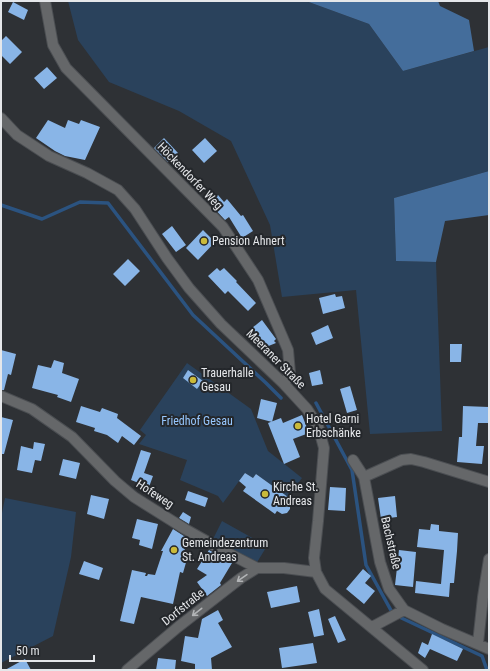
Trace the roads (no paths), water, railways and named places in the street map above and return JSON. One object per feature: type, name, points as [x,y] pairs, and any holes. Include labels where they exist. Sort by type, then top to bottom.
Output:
[{"type":"street","name":"Höckendorfer Weg","points":[[44,1],[53,45],[66,68],[223,227],[258,280],[288,350],[290,373],[284,384]]},
{"type":"street","name":"Meeraner Straße","points":[[1,118],[17,135],[49,156],[87,173],[118,190],[135,209],[167,258],[189,288],[221,324],[284,384],[307,409],[318,426],[324,448],[314,558],[316,572],[325,590],[424,670]]},
{"type":"street","name":"Hofeweg","points":[[1,396],[32,409],[72,437],[115,481],[134,497],[224,552],[257,568],[284,568],[316,572]]},
{"type":"street","points":[[364,477],[402,460],[411,459],[489,482]]},
{"type":"street","name":"Bachstraße","points":[[353,460],[364,477],[380,562],[397,614],[442,629],[478,643],[489,649]]},
{"type":"street","points":[[478,643],[489,559]]},
{"type":"street","name":"Dorfstraße","points":[[127,670],[183,623],[241,578],[257,568]]},
{"type":"street","points":[[372,627],[397,614]]},
{"type":"waterway","points":[[1,205],[42,219],[80,202],[108,203],[193,315],[281,398]]},
{"type":"waterway","points":[[316,403],[352,470],[366,565],[393,614],[482,656],[487,670]]},
{"type":"place","name":"Pension Ahnert","points":[[204,241]]},
{"type":"place","name":"Trauerhalle Gesau","points":[[193,380]]},
{"type":"place","name":"Hotel Garni Erbschänke","points":[[298,426]]},
{"type":"place","name":"Kirche St. Andreas","points":[[265,494]]},
{"type":"place","name":"Gemeindezentrum St. Andreas","points":[[174,550]]},
{"type":"park label","name":"Friedhof Gesau","points":[[197,421]]}]
